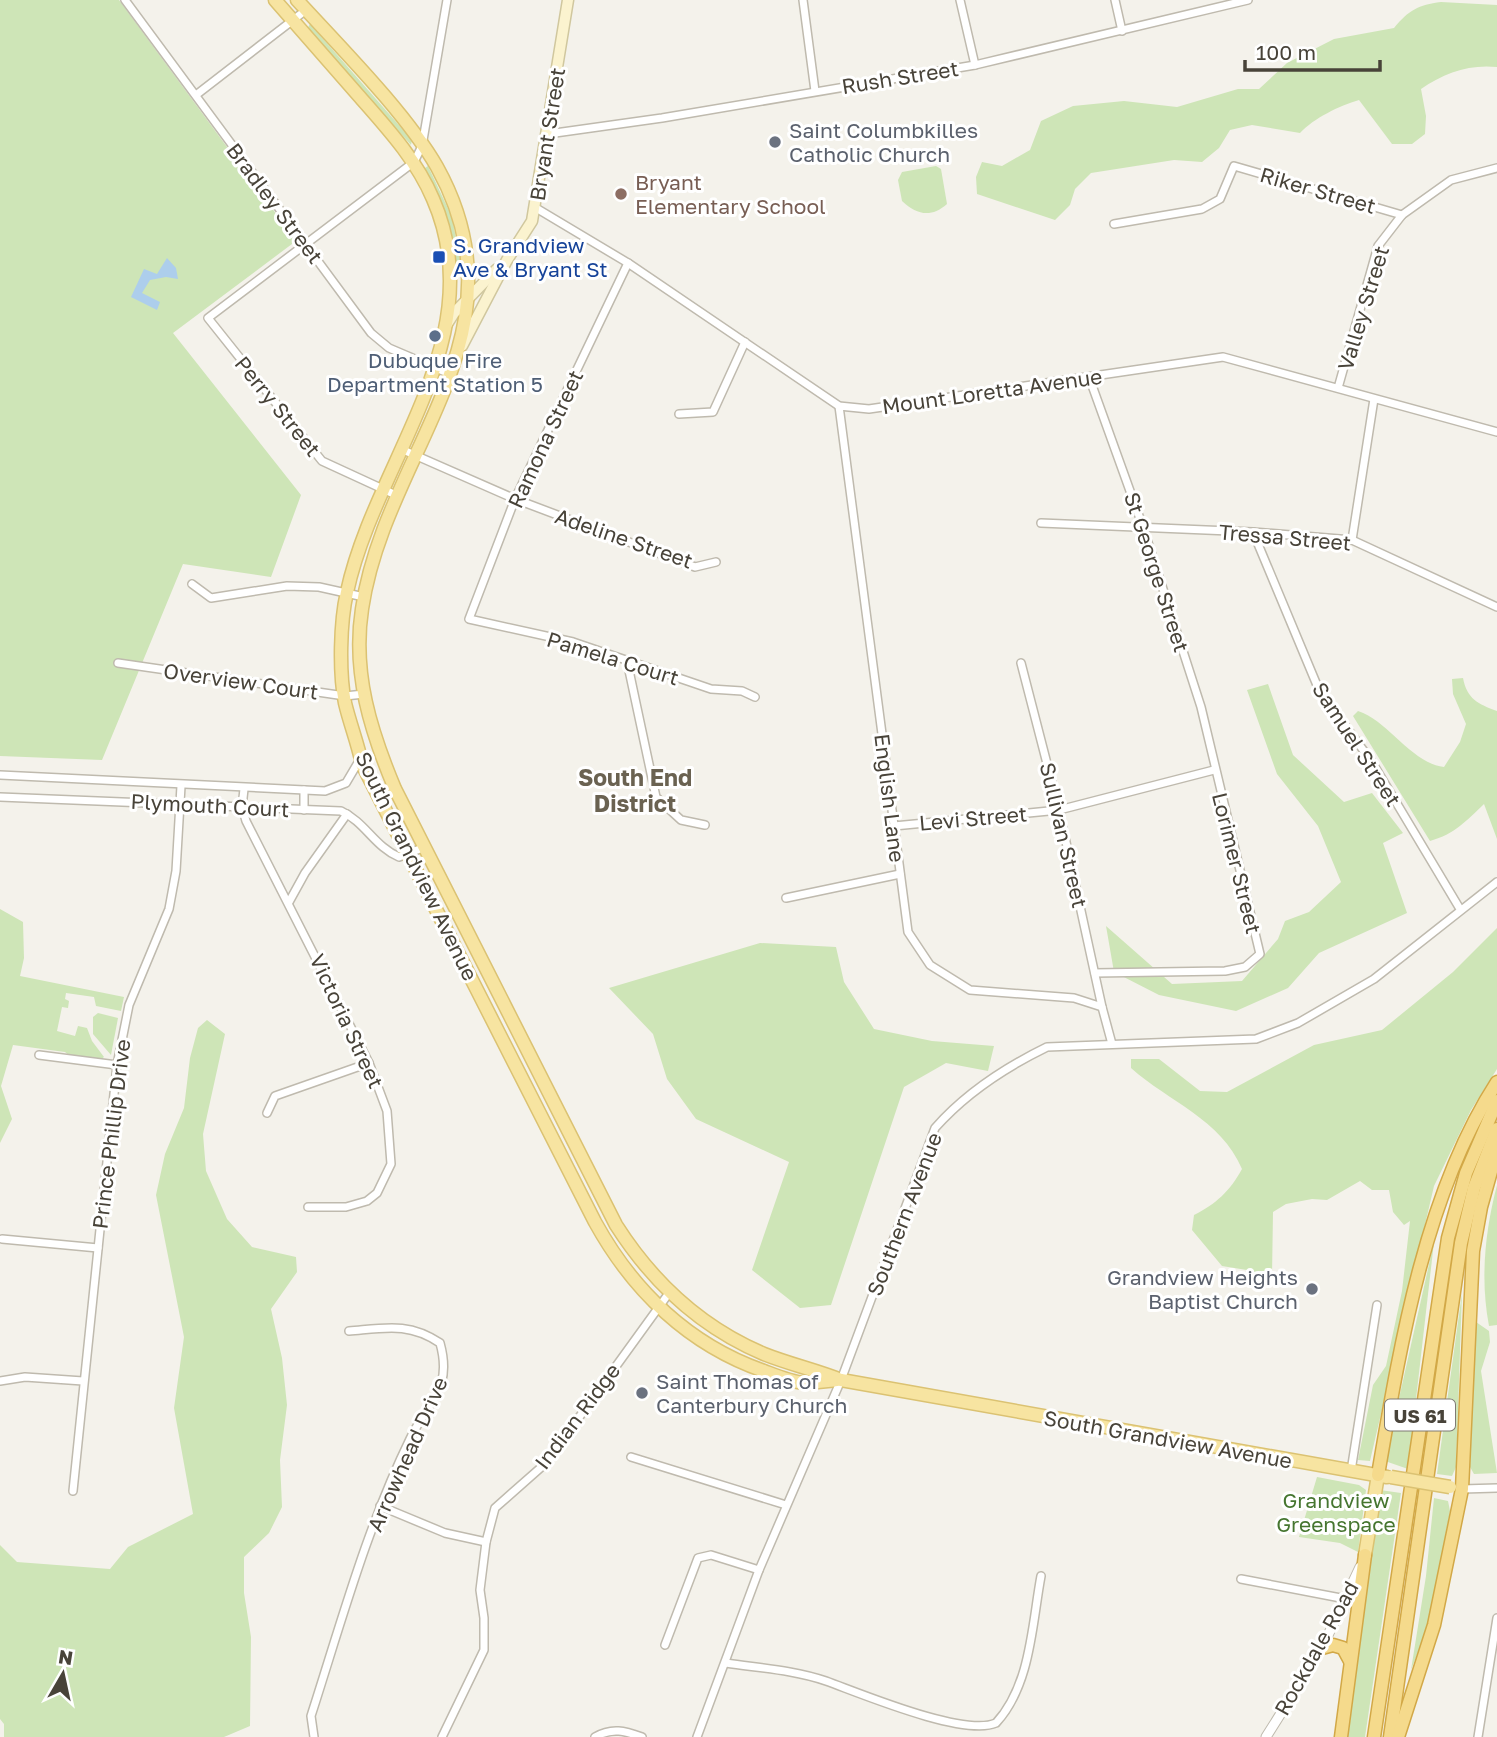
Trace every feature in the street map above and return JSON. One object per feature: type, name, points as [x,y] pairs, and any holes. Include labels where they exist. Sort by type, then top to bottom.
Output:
[{"type":"highway","points":[[1384,1476],[1398,1368],[1432,1226],[1451,1168],[1470,1127],[1497,1082]]},
{"type":"highway","name":"US 61","points":[[1374,1737],[1446,1252],[1466,1173],[1497,1101]]},
{"type":"highway","name":"US 61","points":[[1390,1737],[1461,1243],[1474,1188],[1497,1129]]},
{"type":"highway","points":[[1398,1737],[1436,1618],[1456,1488],[1473,1251],[1483,1195],[1497,1150]]},
{"type":"highway","points":[[1341,1737],[1365,1555]]},
{"type":"highway","points":[[1322,1648],[1333,1645],[1343,1648],[1350,1662]]},
{"type":"main road","name":"South Grandview Avenue","points":[[275,0],[414,162],[434,199],[447,242],[451,283],[446,327],[435,369],[383,489],[346,593],[342,623],[345,696],[360,761],[405,856],[610,1248],[640,1288],[658,1307],[699,1339],[754,1368],[804,1383],[841,1380]]},
{"type":"main road","name":"Bryant Street","points":[[507,260],[532,221],[536,208],[568,0]]},
{"type":"main road","name":"South Grandview Avenue","points":[[302,5],[422,146],[436,167],[462,231],[468,268],[468,300],[458,355],[399,496],[364,597],[359,645],[364,694],[382,759],[425,847],[622,1235],[650,1275],[669,1293],[731,1338],[766,1355],[841,1380],[1456,1488]]},
{"type":"main road","points":[[446,327],[450,317],[507,260]]},
{"type":"main road","points":[[458,355],[507,260]]},
{"type":"main road","points":[[468,268],[479,279],[490,277]]},
{"type":"main road","points":[[567,1162],[581,1155]]},
{"type":"main road","name":"Rockdale Road","points":[[1365,1555],[1384,1476]]},
{"type":"street","name":"Bradley Street","points":[[125,0],[378,340],[435,369],[451,374]]},
{"type":"street","points":[[306,244],[414,162],[422,146],[447,0]]},
{"type":"street","points":[[803,0],[815,91]]},
{"type":"street","points":[[960,0],[975,65]]},
{"type":"street","points":[[1115,0],[1122,31]]},
{"type":"street","name":"Rush Street","points":[[548,134],[662,118],[975,65],[1248,0]]},
{"type":"street","points":[[196,95],[293,20],[302,5]]},
{"type":"street","name":"Riker Street","points":[[1114,224],[1202,209],[1220,199],[1234,166],[1402,215]]},
{"type":"street","name":"Valley Street","points":[[1338,388],[1378,246],[1402,215],[1451,180],[1497,168]]},
{"type":"street","points":[[536,208],[628,263],[839,406]]},
{"type":"street","name":"Perry Street","points":[[306,244],[208,318],[322,461],[399,496]]},
{"type":"street","name":"Ramona Street","points":[[469,619],[515,499],[628,263]]},
{"type":"street","points":[[679,414],[713,412],[745,342]]},
{"type":"street","name":"Mount Loretta Avenue","points":[[839,406],[869,408],[1223,358],[1497,432]]},
{"type":"street","name":"St George Street","points":[[1089,377],[1143,527],[1201,707],[1214,770]]},
{"type":"street","points":[[1352,540],[1374,399]]},
{"type":"street","name":"English Lane","points":[[839,406],[908,932],[930,965],[970,990],[1074,998],[1102,1007]]},
{"type":"street","name":"Adeline Street","points":[[401,449],[515,499],[695,567],[716,562]]},
{"type":"street","name":"Tressa Street","points":[[1041,523],[1253,532],[1352,540],[1497,607]]},
{"type":"street","name":"Samuel Street","points":[[1253,532],[1319,690],[1371,762],[1460,909]]},
{"type":"street","points":[[192,584],[211,598],[287,586],[364,597]]},
{"type":"street","name":"Pamela Court","points":[[469,619],[573,642],[711,689],[742,691],[755,698]]},
{"type":"street","points":[[627,661],[656,797],[681,820],[705,825]]},
{"type":"street","name":"Overview Court","points":[[118,663],[345,696],[364,694]]},
{"type":"street","name":"Sullivan Street","points":[[1021,663],[1059,810],[1102,1007]]},
{"type":"street","points":[[360,761],[382,759]]},
{"type":"street","name":"Plymouth Court","points":[[0,775],[244,789],[337,789],[346,783],[360,761]]},
{"type":"street","name":"Levi Street","points":[[894,826],[1059,810],[1214,770]]},
{"type":"street","name":"Lorimer Street","points":[[1095,973],[1225,971],[1245,967],[1260,954],[1214,770]]},
{"type":"street","name":"Prince Phillip Drive","points":[[73,1491],[117,1065],[129,1004],[169,909],[176,871],[181,786]]},
{"type":"street","name":"Victoria Street","points":[[244,789],[242,807],[246,821],[369,1063],[387,1111],[391,1147],[387,1176],[377,1193],[367,1201],[346,1207],[308,1207]]},
{"type":"street","points":[[304,790],[304,810]]},
{"type":"street","name":"Plymouth Court","points":[[0,797],[180,803],[347,814]]},
{"type":"street","points":[[222,806],[246,821]]},
{"type":"street","points":[[289,902],[311,864],[347,814],[367,828],[381,848],[405,856],[425,847]]},
{"type":"street","points":[[786,898],[900,874]]},
{"type":"street","name":"Southern Avenue","points":[[698,1737],[759,1570],[841,1380],[934,1128],[955,1105],[1021,1059],[1047,1047],[1256,1039],[1298,1023],[1374,979],[1497,882]]},
{"type":"street","points":[[1102,1007],[1112,1044]]},
{"type":"street","points":[[39,1055],[117,1065]]},
{"type":"street","points":[[267,1113],[275,1096],[369,1063]]},
{"type":"street","points":[[2,1239],[98,1248]]},
{"type":"street","name":"Indian Ridge","points":[[442,1737],[484,1650],[484,1618],[480,1590],[486,1542],[495,1508],[545,1463],[669,1293]]},
{"type":"street","points":[[1351,1471],[1377,1305]]},
{"type":"street","name":"Arrowhead Drive","points":[[314,1737],[311,1716],[380,1506],[411,1436],[439,1395],[447,1366],[440,1343],[422,1331],[399,1327],[349,1331]]},
{"type":"street","points":[[0,1381],[25,1377],[83,1381]]},
{"type":"street","points":[[631,1457],[786,1505]]},
{"type":"street","name":"South Grandview Avenue","points":[[1456,1488],[1497,1488]]},
{"type":"street","points":[[380,1506],[445,1533],[486,1542]]},
{"type":"street","points":[[665,1645],[698,1558],[711,1555],[759,1570]]},
{"type":"street","name":"Rockdale Road","points":[[1266,1737],[1322,1648],[1365,1555]]},
{"type":"street","points":[[726,1663],[826,1681],[942,1730],[972,1734],[994,1724],[1021,1684],[1041,1576]]},
{"type":"street","points":[[1241,1579],[1346,1599]]},
{"type":"street","points":[[1478,1737],[1497,1618]]},
{"type":"street","points":[[595,1737],[606,1731],[623,1730],[642,1737]]},
{"type":"green space","points":[[0,0],[119,0],[296,241],[173,333],[301,495],[271,577],[183,564],[102,760],[0,756]]},
{"type":"green space","points":[[1441,2],[1497,5],[1497,67],[1457,71],[1421,89],[1426,116],[1425,134],[1412,144],[1392,144],[1359,100],[1327,113],[1300,133],[1252,125],[1230,130],[1219,148],[1202,162],[1174,160],[1091,173],[1075,189],[1070,205],[1055,220],[977,194],[976,177],[982,162],[1002,166],[1030,150],[1041,121],[1073,106],[1124,101],[1177,107],[1238,89],[1259,89],[1287,63],[1334,39],[1394,28],[1414,9]]},
{"type":"green space","points":[[310,24],[412,140],[411,145],[307,29]]},
{"type":"green space","points":[[428,166],[452,217],[461,265],[454,265],[448,227],[426,173],[425,168]]},
{"type":"green space","points":[[936,166],[941,169],[947,204],[930,213],[919,212],[902,201],[898,180],[902,172]]},
{"type":"green space","points":[[1463,678],[1467,691],[1474,700],[1497,711],[1497,839],[1484,804],[1453,831],[1430,841],[1353,716],[1358,711],[1370,716],[1421,758],[1444,767],[1460,742],[1466,724],[1453,694],[1452,679]]},
{"type":"green space","points":[[1268,684],[1293,755],[1344,802],[1372,793],[1403,833],[1383,843],[1407,913],[1319,953],[1288,988],[1236,1011],[1159,995],[1114,972],[1106,926],[1172,984],[1242,981],[1278,939],[1285,921],[1309,912],[1341,882],[1318,826],[1277,774],[1247,690]]},
{"type":"green space","points":[[0,909],[23,922],[24,958],[20,976],[124,997],[121,1011],[96,1006],[94,997],[66,993],[68,1008],[62,1007],[57,1031],[75,1036],[78,1026],[87,1028],[92,1041],[104,1057],[99,1061],[71,1057],[65,1052],[13,1045],[1,1086],[12,1119],[0,1143]]},
{"type":"green space","points":[[1497,928],[1497,1069],[1471,1110],[1434,1186],[1370,1461],[1358,1460],[1373,1385],[1386,1366],[1402,1291],[1410,1221],[1404,1225],[1393,1212],[1389,1190],[1372,1190],[1360,1181],[1327,1200],[1312,1199],[1286,1204],[1273,1212],[1272,1276],[1264,1284],[1253,1271],[1222,1266],[1192,1230],[1194,1215],[1222,1196],[1242,1169],[1233,1152],[1208,1124],[1131,1068],[1131,1059],[1159,1059],[1200,1091],[1227,1092],[1314,1045],[1382,1030],[1453,972]]},
{"type":"green space","points":[[760,943],[836,947],[844,982],[874,1029],[932,1041],[994,1046],[988,1071],[946,1063],[904,1087],[831,1305],[800,1308],[752,1270],[789,1162],[696,1119],[667,1079],[653,1034],[609,988]]},
{"type":"green space","points":[[98,1013],[118,1018],[111,1055],[93,1034],[93,1017]]},
{"type":"green space","points":[[207,1020],[225,1034],[203,1134],[206,1171],[227,1219],[252,1247],[296,1257],[297,1272],[271,1309],[282,1358],[287,1405],[280,1460],[282,1507],[269,1533],[244,1557],[244,1593],[251,1637],[250,1726],[224,1737],[4,1737],[4,1724],[0,1719],[0,1545],[17,1562],[110,1569],[128,1547],[193,1514],[174,1408],[184,1337],[156,1195],[165,1154],[184,1108],[190,1058],[198,1028]]},
{"type":"green space","points":[[1497,1185],[1497,1325],[1489,1326],[1485,1255]]},
{"type":"green space","points":[[1434,1242],[1408,1469],[1385,1461]]},
{"type":"green space","points":[[1462,1293],[1456,1467],[1452,1476],[1437,1474]]},
{"type":"green space","points":[[1476,1322],[1489,1331],[1490,1342],[1481,1371],[1497,1473],[1474,1474],[1470,1467]]},
{"type":"green space","name":"Grandview Greenspace","points":[[1317,1477],[1359,1485],[1366,1490],[1358,1552],[1340,1543],[1299,1537]]},
{"type":"green space","points":[[1380,1490],[1401,1493],[1365,1737],[1348,1737]]},
{"type":"green space","points":[[1434,1498],[1448,1501],[1450,1511],[1429,1624],[1411,1670],[1426,1576]]},
{"type":"water","points":[[167,258],[176,268],[178,279],[166,277],[150,280],[142,293],[160,302],[157,310],[131,297],[144,269],[157,274]]},
{"type":"place","name":"Saint Columbkilles Catholic Church","points":[[775,142]]},
{"type":"place","name":"Bryant Elementary School","points":[[621,194]]},
{"type":"place","name":"S. Grandview Ave & Bryant St","points":[[439,257]]},
{"type":"place","name":"Dubuque Fire Department Station 5","points":[[435,336]]},
{"type":"place","name":"Grandview Heights Baptist Church","points":[[1312,1289]]},
{"type":"place","name":"Saint Thomas of Canterbury Church","points":[[642,1393]]},
{"type":"district","name":"South End District","points":[[635,790]]}]
